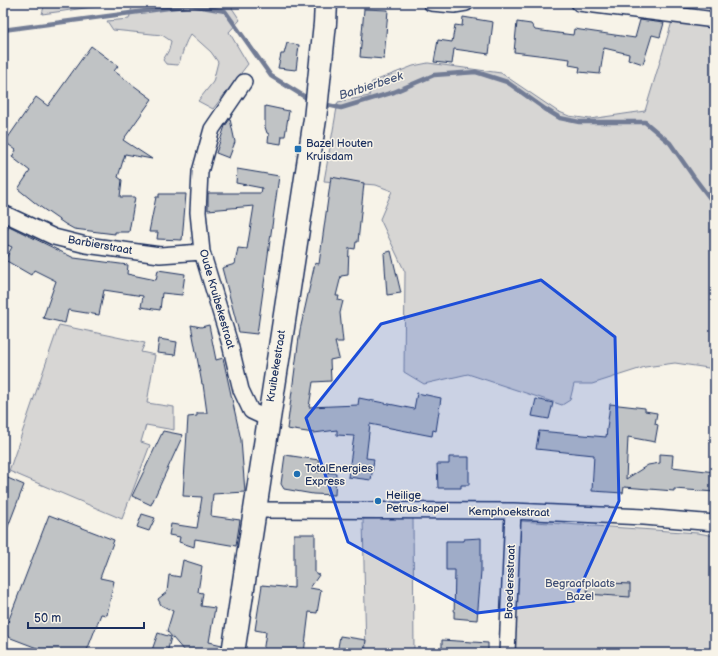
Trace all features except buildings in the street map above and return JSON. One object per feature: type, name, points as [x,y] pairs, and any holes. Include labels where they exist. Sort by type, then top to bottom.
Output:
[{"type":"main road","name":"Kruibekestraat","points":[[232,653],[315,119],[326,3]]},
{"type":"street","points":[[431,3],[454,5],[466,3]]},
{"type":"street","points":[[578,3],[715,20]]},
{"type":"street","name":"Oude Kruibekestraat","points":[[244,82],[212,129],[200,172],[198,212],[202,252],[230,344],[241,390],[251,411],[268,419]]},
{"type":"street","name":"Barbierstraat","points":[[3,213],[54,237],[86,245],[160,255],[202,252]]},
{"type":"street","name":"Kemphoekstraat","points":[[255,510],[513,511],[644,517],[715,523]]},
{"type":"street","name":"Broedersstraat","points":[[507,653],[513,511]]},
{"type":"highlighted area","points":[[541,280],[615,337],[619,501],[574,601],[477,613],[348,542],[306,418],[381,324]]},
{"type":"green space","points":[[45,3],[121,3],[42,14]]},
{"type":"green space","points":[[133,3],[223,3],[230,5],[240,20],[229,32],[248,64],[213,109],[198,101],[213,82],[218,62],[211,52],[191,34],[178,65],[166,64],[163,60],[169,50],[171,41],[162,35],[113,30],[107,21],[129,19]]},
{"type":"green space","points":[[674,15],[715,20],[715,369],[675,363],[645,367],[592,384],[574,384],[570,400],[562,405],[468,374],[424,384],[404,372],[405,272],[380,219],[392,191],[376,185],[324,181],[338,102],[369,96],[372,82],[413,66],[428,63],[501,73],[557,111],[569,116],[590,119],[645,111]]},
{"type":"green space","points":[[59,325],[145,343],[141,352],[155,355],[147,403],[174,407],[174,430],[146,425],[141,442],[150,445],[122,519],[9,471]]},
{"type":"green space","points":[[413,518],[414,653],[366,653],[363,519]]},
{"type":"green space","name":"Begraafplaats Bazel","points":[[520,521],[698,533],[715,536],[715,653],[513,653]]},
{"type":"waterway","name":"Barbierbeek","points":[[3,30],[191,5],[225,11],[271,76],[310,100]]},
{"type":"waterway","name":"Barbierbeek","points":[[323,104],[341,108],[394,92],[434,75],[476,72],[507,82],[560,118],[579,122],[645,122],[670,143],[712,201],[715,200]]},
{"type":"place","name":"Bazel Houten Kruisdam","points":[[298,149]]},
{"type":"place","name":"TotalEnergies Express","points":[[297,474]]},
{"type":"place","name":"Heilige Petrus-kapel","points":[[378,501]]}]
